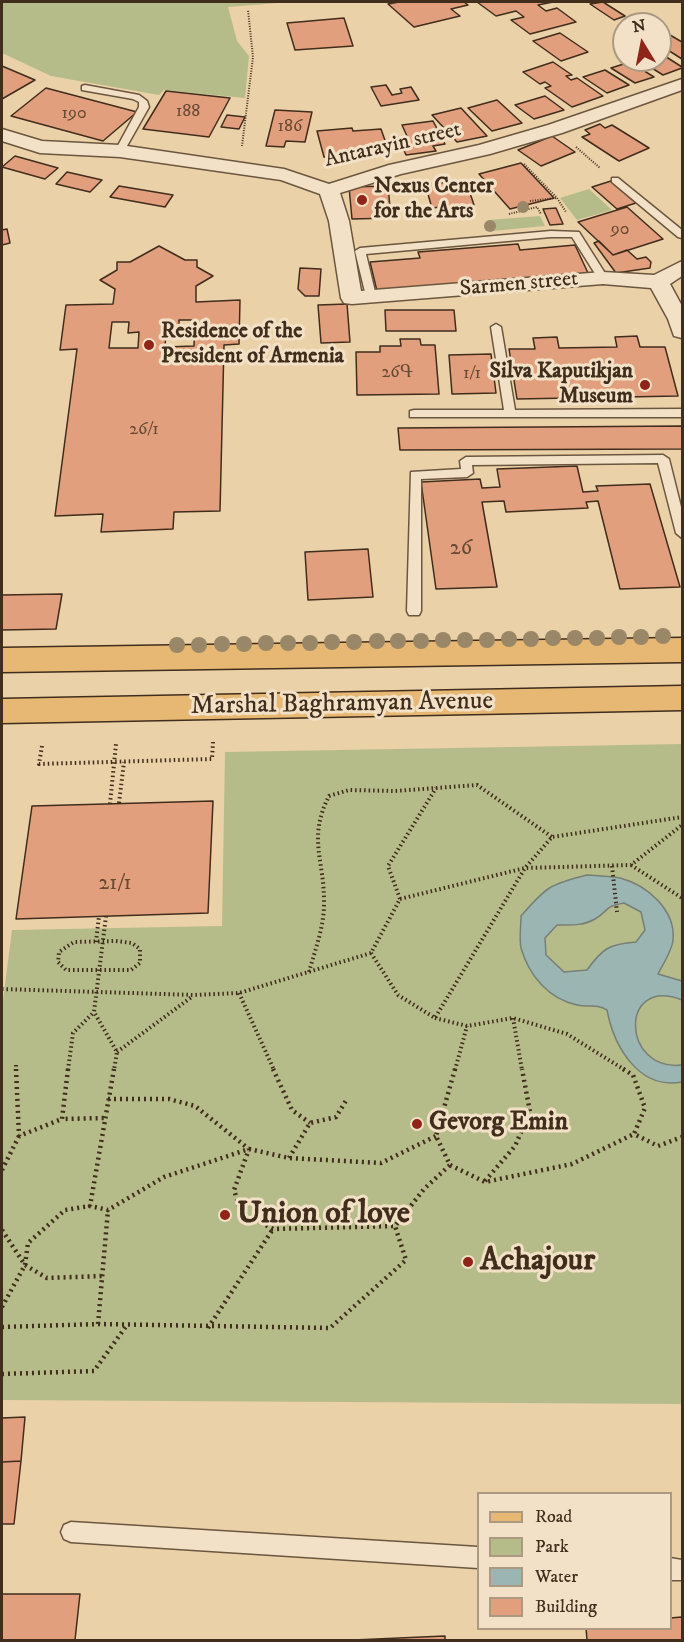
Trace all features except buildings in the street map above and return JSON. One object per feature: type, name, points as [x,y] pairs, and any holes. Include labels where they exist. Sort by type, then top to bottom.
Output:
[{"type":"main road","name":"Marshal Baghramyan Avenue","points":[[2,660],[682,650]]},
{"type":"main road","name":"Marshal Baghramyan Avenue","points":[[2,711],[682,698]]},
{"type":"street","name":"Antarayin street","points":[[2,135],[40,147],[120,151],[284,175],[329,190],[368,177],[483,150],[555,129],[682,84]]},
{"type":"street","points":[[329,190],[361,297]]},
{"type":"street","points":[[682,267],[658,282],[680,319],[682,331]]},
{"type":"street","name":"Sarmen street","points":[[361,297],[603,278],[658,282]]},
{"type":"lane","points":[[85,88],[136,97],[143,101],[144,107],[120,151]]},
{"type":"lane","points":[[615,180],[682,235]]},
{"type":"lane","points":[[361,297],[360,251],[551,234],[575,234],[603,278]]},
{"type":"lane","points":[[496,327],[510,414]]},
{"type":"lane","points":[[414,414],[682,413]]},
{"type":"lane","points":[[414,611],[415,475],[467,473],[466,461],[663,459],[682,533]]},
{"type":"lane","points":[[71,1532],[477,1557]]},
{"type":"path","points":[[244,133],[253,57],[248,10]]},
{"type":"path","points":[[555,129],[615,180]]},
{"type":"path","points":[[525,166],[557,198],[530,201]]},
{"type":"path","points":[[42,746],[39,764],[212,759],[213,742]]},
{"type":"path","points":[[110,804],[116,744]]},
{"type":"path","points":[[119,803],[124,762]]},
{"type":"path","points":[[309,972],[324,904],[316,846],[320,812],[329,796],[349,790],[395,791],[477,785],[552,837]]},
{"type":"path","points":[[400,899],[388,866],[436,788]]},
{"type":"path","points":[[435,1018],[525,868],[552,837],[682,817]]},
{"type":"path","points":[[2,989],[194,995],[239,993],[371,953],[400,899],[525,868],[631,865],[682,825]]},
{"type":"path","points":[[631,865],[682,898]]},
{"type":"path","points":[[612,866],[617,912]]},
{"type":"path","points":[[96,942],[99,916]]},
{"type":"path","points":[[90,1206],[117,1052],[94,1012],[106,916]]},
{"type":"path","points":[[74,942],[103,942],[129,942],[138,945],[142,952],[140,963],[131,970],[99,971],[66,970],[58,962],[59,952],[74,942]]},
{"type":"path","points":[[371,953],[398,996],[435,1018],[467,1026],[513,1018],[567,1034],[633,1076],[645,1108],[634,1134],[572,1164],[485,1182],[450,1165],[436,1136],[467,1026]]},
{"type":"path","points":[[239,993],[292,1110],[310,1123]]},
{"type":"path","points":[[117,1052],[194,995]]},
{"type":"path","points":[[62,1119],[73,1033],[94,1012]]},
{"type":"path","points":[[485,1182],[515,1146],[530,1112],[513,1018]]},
{"type":"path","points":[[2,1170],[19,1136],[16,1065]]},
{"type":"path","points":[[108,1100],[169,1099],[195,1106],[249,1149],[289,1158],[381,1163],[436,1136]]},
{"type":"path","points":[[289,1158],[310,1123],[336,1117],[347,1099]]},
{"type":"path","points":[[19,1136],[62,1119],[105,1118]]},
{"type":"path","points":[[634,1134],[658,1146],[682,1137]]},
{"type":"path","points":[[2,1307],[25,1265],[28,1243],[65,1210],[90,1206],[108,1210],[164,1177],[249,1149]]},
{"type":"path","points":[[249,1149],[234,1190],[241,1212],[273,1229],[395,1226]]},
{"type":"path","points":[[395,1226],[424,1189],[450,1165]]},
{"type":"path","points":[[98,1323],[108,1210]]},
{"type":"path","points":[[2,1327],[98,1323],[208,1328],[330,1328],[406,1260],[395,1226]]},
{"type":"path","points":[[208,1328],[273,1229]]},
{"type":"path","points":[[2,1230],[25,1265],[47,1278],[102,1276]]},
{"type":"path","points":[[2,1374],[94,1371],[127,1325]]},
{"type":"green space","points":[[2,2],[290,2],[228,7],[237,41],[249,56],[245,98],[164,90],[159,95],[51,76],[2,53]]},
{"type":"green space","points":[[589,189],[612,210],[577,220],[560,198]]},
{"type":"green space","points":[[540,216],[545,226],[493,231],[488,220]]},
{"type":"green space","points":[[682,744],[682,1404],[2,1400],[2,1008],[12,930],[222,926],[225,752]]},
{"type":"water","points":[[587,875],[616,877],[630,881],[658,900],[665,909],[673,929],[673,940],[658,974],[682,981],[682,1000],[661,996],[647,1001],[638,1011],[636,1026],[639,1041],[647,1054],[662,1063],[682,1065],[682,1082],[667,1083],[641,1072],[622,1051],[610,1024],[607,1010],[581,1006],[558,998],[542,985],[529,968],[520,944],[521,916],[550,888]],"holes":[[[624,903],[641,912],[645,930],[636,942],[607,948],[587,970],[564,972],[546,955],[545,938],[557,925],[586,923],[617,904]]]},
{"type":"place","name":"Nexus Center for the Arts","points":[[362,200]]},
{"type":"place","name":"Residence of the President of Armenia","points":[[149,345]]},
{"type":"place","name":"Silva Kaputikjan Museum","points":[[645,385]]},
{"type":"place","name":"Gevorg Emin","points":[[417,1124]]},
{"type":"place","name":"Union of love","points":[[225,1215]]},
{"type":"place","name":"Achajour","points":[[468,1262]]}]
